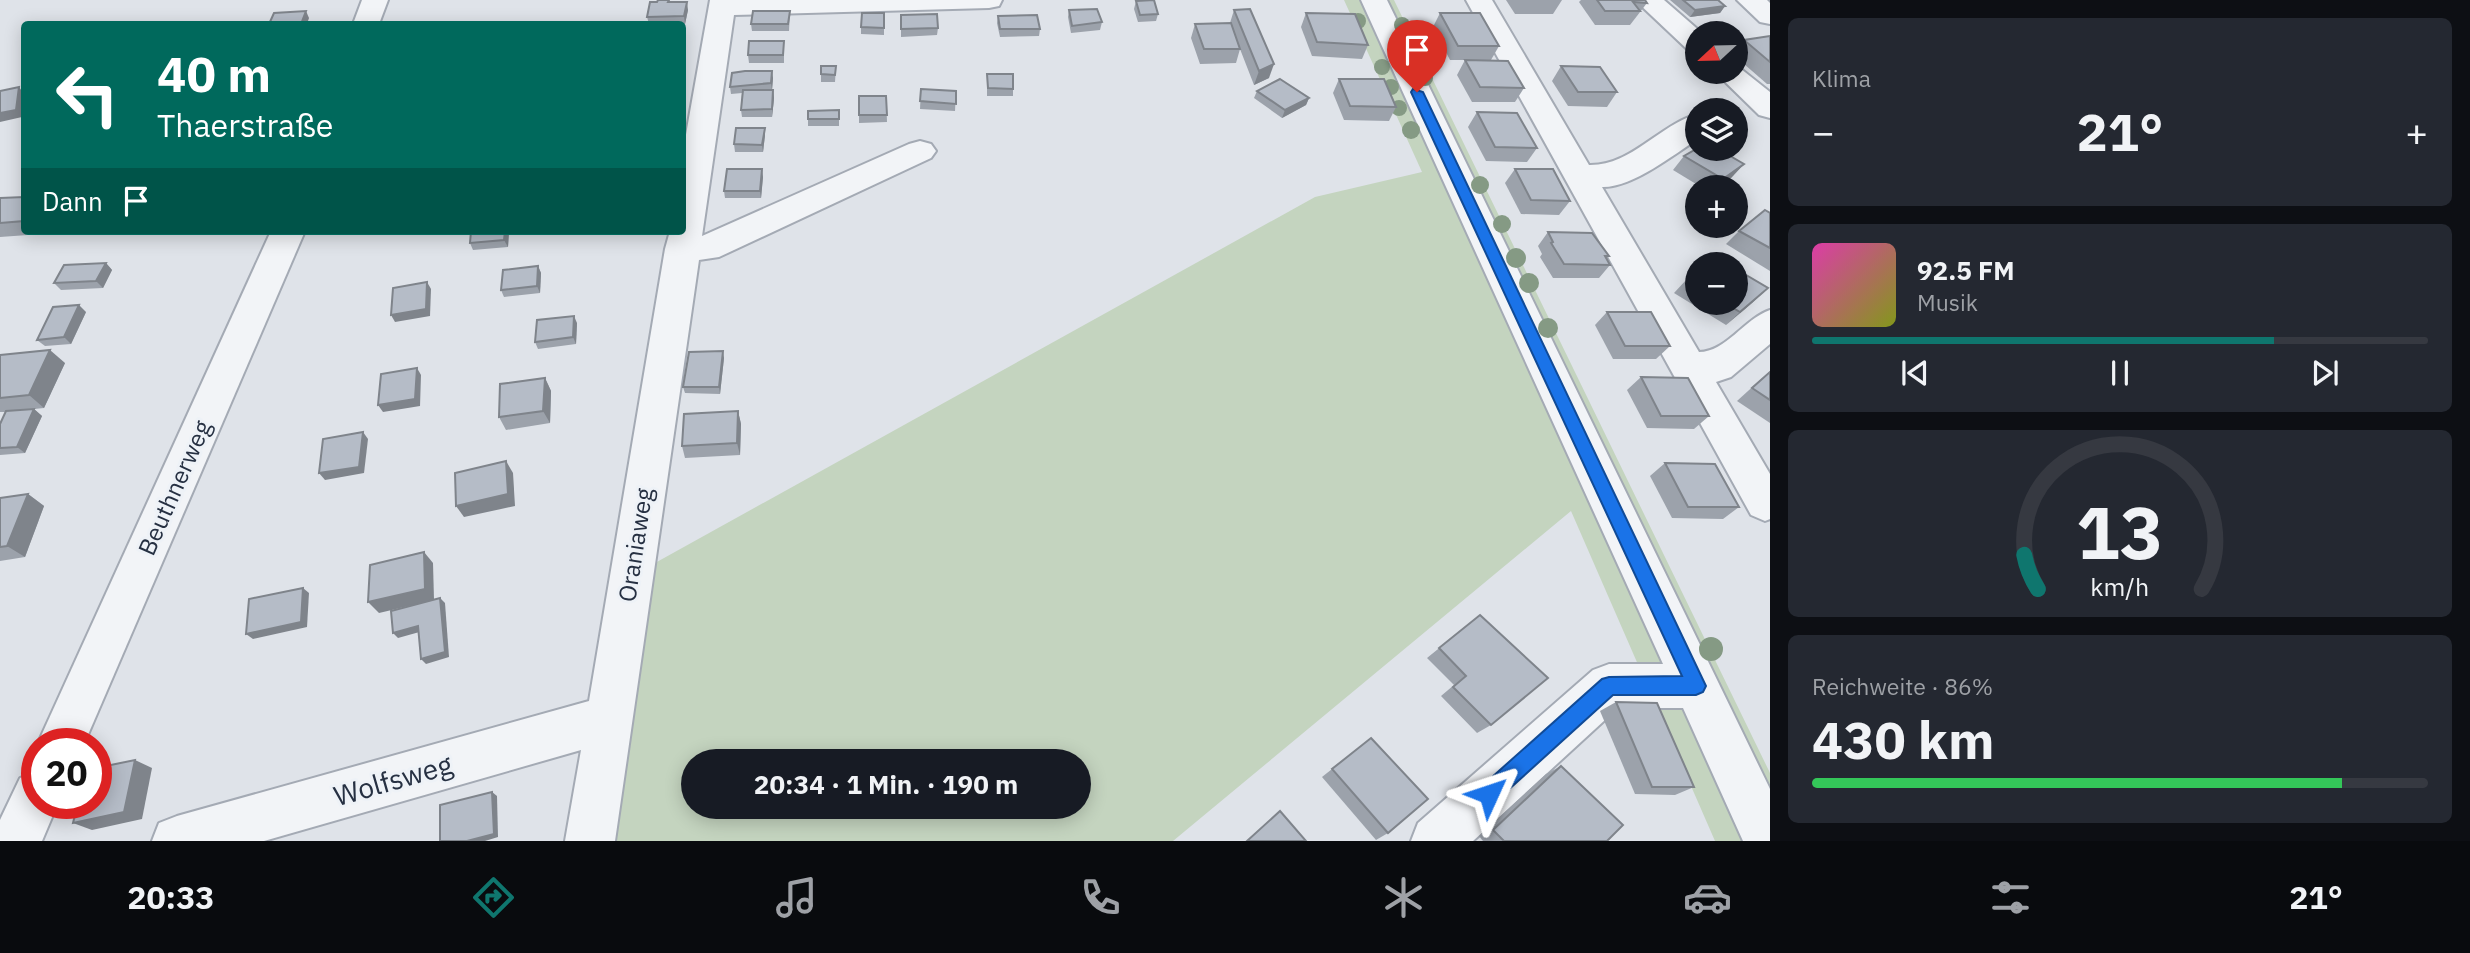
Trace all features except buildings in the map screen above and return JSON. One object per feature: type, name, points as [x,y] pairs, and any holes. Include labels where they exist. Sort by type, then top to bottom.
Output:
[{"type":"street","points":[[367,21],[375,0]]},
{"type":"street","points":[[723,3],[989,0]]},
{"type":"street","points":[[1374,0],[1769,841]]},
{"type":"street","points":[[1479,0],[1765,503]]},
{"type":"street","points":[[1648,0],[1685,33]]},
{"type":"street","points":[[1750,0],[1770,16]]},
{"type":"street","name":"Oraniaweg","points":[[686,225],[723,3]]},
{"type":"street","points":[[1738,84],[1752,102]]},
{"type":"street","points":[[1580,175],[1608,177],[1647,158],[1685,133]]},
{"type":"street","points":[[682,249],[707,248],[920,150]]},
{"type":"street","name":"Beuthnerweg","points":[[67,728],[286,235]]},
{"type":"street","name":"Oraniaweg","points":[[590,841],[684,235]]},
{"type":"street","points":[[1689,367],[1718,367],[1770,324]]},
{"type":"street","points":[[1436,841],[1609,686],[1696,686]]},
{"type":"street","name":"Wolfsweg","points":[[177,841],[608,719]]},
{"type":"street","points":[[16,841],[26,819]]},
{"type":"green space","points":[[1344,0],[1394,0],[1770,773],[1770,841],[1715,841],[1571,511],[1173,841],[614,841],[655,563],[1315,197],[1422,172]]},
{"type":"route","points":[[1417,92],[1696,686],[1609,686],[1489,794]]}]
